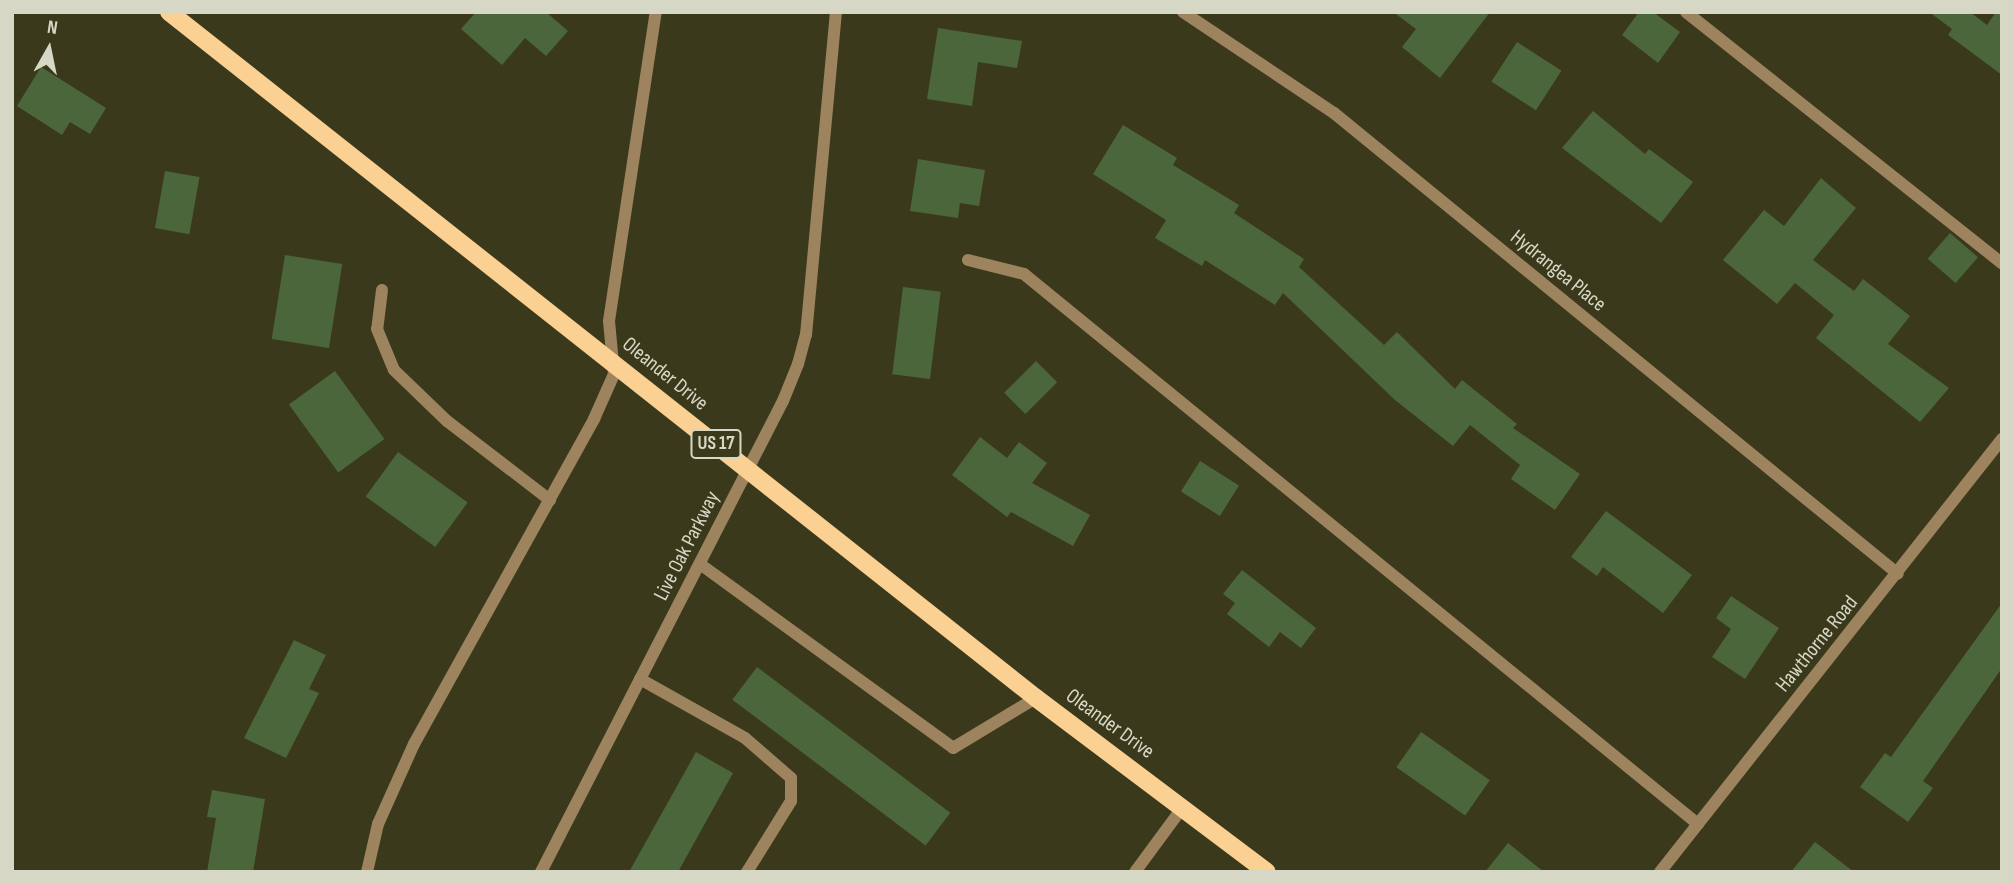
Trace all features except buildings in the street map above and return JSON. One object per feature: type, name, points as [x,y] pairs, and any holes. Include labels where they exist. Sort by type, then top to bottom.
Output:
[{"type":"main road","name":"Oleander Drive","points":[[169,12],[1036,698],[1266,872]]},
{"type":"street","points":[[367,872],[378,824],[414,744],[594,419],[614,374],[609,321],[656,12]]},
{"type":"street","name":"Live Oak Parkway","points":[[541,872],[783,401],[806,335],[836,12]]},
{"type":"street","name":"Hydrangea Place","points":[[1183,12],[1334,113],[1898,574]]},
{"type":"street","points":[[1686,12],[2002,263]]},
{"type":"street","points":[[968,260],[1024,274],[1698,824]]},
{"type":"street","points":[[382,290],[377,329],[394,370],[447,421],[550,499]]},
{"type":"street","name":"Hawthorne Road","points":[[1660,872],[2002,439]]},
{"type":"street","points":[[700,564],[953,748],[1036,698]]},
{"type":"street","points":[[640,679],[745,738],[791,778],[791,801],[747,872]]},
{"type":"street","points":[[1135,872],[1183,807]]}]
